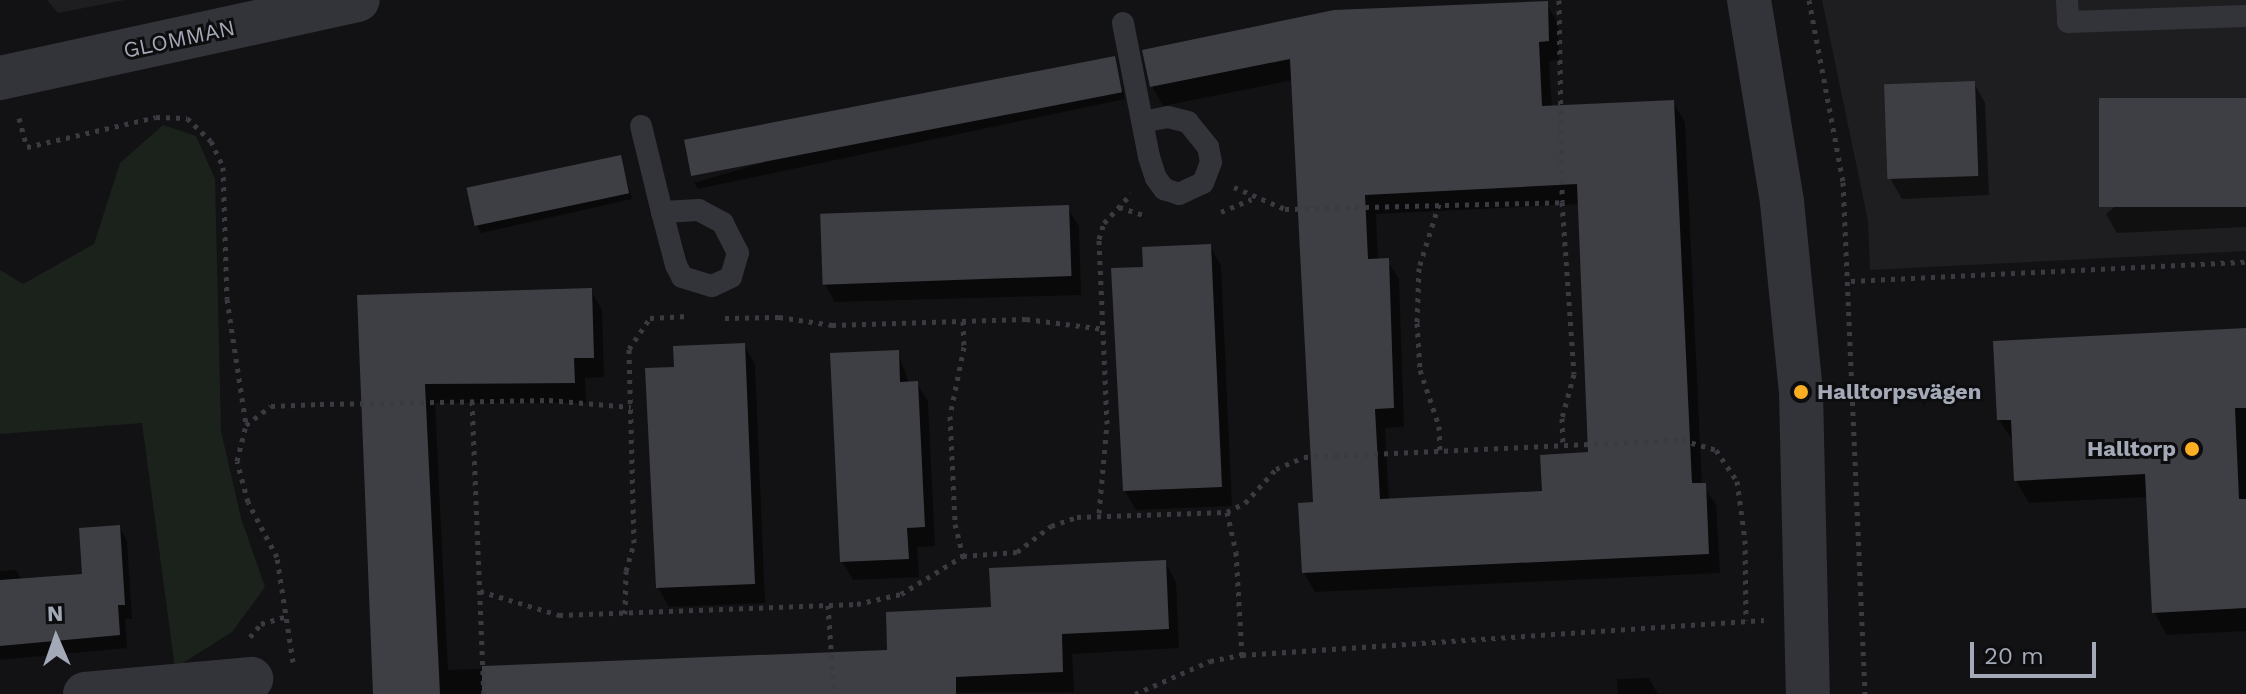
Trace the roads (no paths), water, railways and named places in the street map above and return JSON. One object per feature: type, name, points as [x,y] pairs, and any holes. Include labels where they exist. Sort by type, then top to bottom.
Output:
[{"type":"street","name":"GLOMMAN","points":[[4,78],[358,0]]},
{"type":"street","points":[[1749,0],[1782,202],[1801,392],[1808,694]]},
{"type":"street","points":[[85,694],[251,679]]},
{"type":"lane","points":[[2067,0],[2068,22],[2246,16]]},
{"type":"lane","points":[[1123,23],[1142,122],[1156,178],[1170,192],[1186,193],[1210,172],[1208,147],[1188,122],[1168,117],[1142,122]]},
{"type":"lane","points":[[641,126],[662,212]]},
{"type":"place","name":"Halltorpsvägen","points":[[1801,392]]},
{"type":"place","name":"Halltorp","points":[[2192,449]]}]
